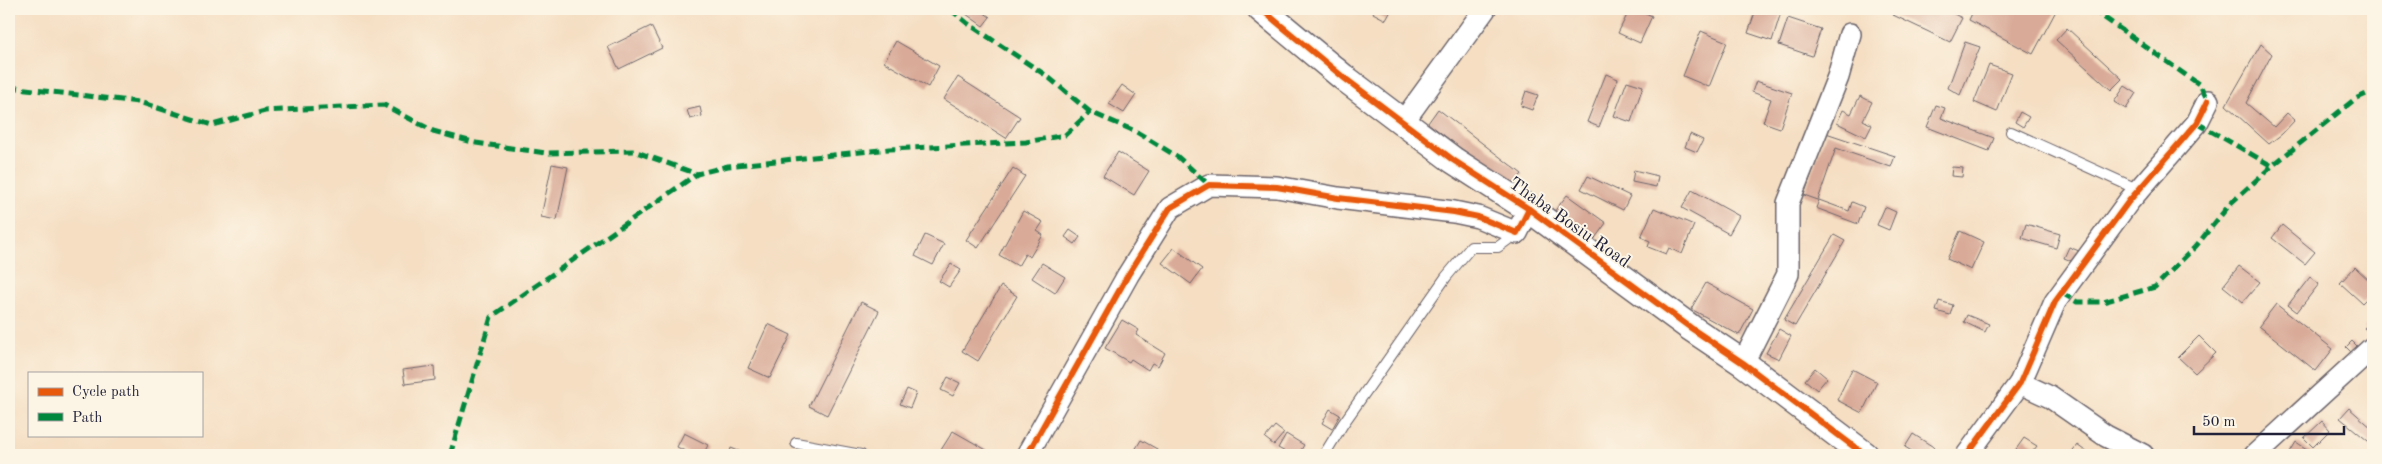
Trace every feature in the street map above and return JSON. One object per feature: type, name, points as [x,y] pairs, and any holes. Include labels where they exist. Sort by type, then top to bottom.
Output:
[{"type":"street","name":"Thaba Bosiu Road","points":[[1262,9],[1453,160],[1529,209],[1865,455]]},
{"type":"street","points":[[1403,122],[1485,9]]},
{"type":"street","points":[[1743,364],[1788,274],[1788,203],[1838,77],[1850,34]]},
{"type":"street","points":[[1967,455],[2020,383],[2056,302],[2139,190],[2197,123],[2208,101]]},
{"type":"street","points":[[1027,455],[1128,275],[1170,208],[1209,185],[1277,186],[1338,198],[1454,212],[1478,217],[1517,233],[1529,209]]},
{"type":"street","points":[[2255,455],[2373,347]]},
{"type":"street","points":[[2020,383],[2050,397],[2106,436],[2143,455]]},
{"type":"lane","points":[[2011,132],[2139,190]]},
{"type":"lane","points":[[1324,455],[1343,424],[1434,294],[1471,247],[1498,247],[1517,233]]},
{"type":"lane","points":[[796,443],[861,455]]},
{"type":"building","points":[[959,9],[979,9],[990,17],[983,26]]},
{"type":"building","points":[[1375,9],[1392,9],[1386,20],[1373,13]]},
{"type":"building","points":[[1630,9],[1637,9],[1652,16],[1640,43],[1618,33]]},
{"type":"building","points":[[1756,9],[1782,9],[1772,41],[1748,33]]},
{"type":"building","points":[[1896,9],[1944,9],[1962,18],[1950,42],[1893,15]]},
{"type":"building","points":[[1974,9],[2057,9],[2033,54],[1969,20]]},
{"type":"building","points":[[1788,18],[1821,29],[1812,56],[1779,45]]},
{"type":"building","points":[[651,26],[662,48],[619,69],[608,47]]},
{"type":"building","points":[[2067,28],[2122,79],[2111,90],[2056,40]]},
{"type":"building","points":[[1701,31],[1727,42],[1709,87],[1683,76]]},
{"type":"building","points":[[896,41],[939,66],[928,87],[884,62]]},
{"type":"building","points":[[1965,42],[1980,47],[1960,95],[1948,88]]},
{"type":"building","points":[[2261,44],[2272,54],[2246,103],[2274,127],[2287,113],[2295,120],[2269,144],[2226,105]]},
{"type":"building","points":[[1989,65],[2012,73],[1997,112],[1974,102]]},
{"type":"building","points":[[1606,74],[1618,79],[1599,127],[1587,122]]},
{"type":"building","points":[[958,77],[1020,117],[1006,138],[944,99]]},
{"type":"building","points":[[1627,81],[1643,86],[1631,122],[1614,116]]},
{"type":"building","points":[[1756,81],[1792,93],[1780,128],[1763,122],[1771,99],[1752,92]]},
{"type":"building","points":[[1122,85],[1136,95],[1124,113],[1109,104]]},
{"type":"building","points":[[2125,86],[2136,93],[2126,109],[2114,102]]},
{"type":"building","points":[[1526,91],[1538,95],[1532,110],[1521,106]]},
{"type":"building","points":[[1860,96],[1872,102],[1863,120],[1872,125],[1866,137],[1837,123],[1843,110],[1851,114]]},
{"type":"building","points":[[1936,105],[1945,108],[1941,118],[1994,138],[1989,151],[1927,127]]},
{"type":"building","points":[[700,107],[702,116],[690,119],[687,110]]},
{"type":"building","points":[[1438,109],[1522,174],[1511,187],[1428,123]]},
{"type":"building","points":[[2020,112],[2029,117],[2023,127],[2015,122]]},
{"type":"building","points":[[1826,133],[1895,156],[1891,167],[1836,148],[1818,200],[1804,195]]},
{"type":"building","points":[[1690,134],[1703,140],[1697,152],[1685,147]]},
{"type":"building","points":[[1118,152],[1149,171],[1134,195],[1103,176]]},
{"type":"building","points":[[552,164],[568,167],[557,220],[541,217]]},
{"type":"building","points":[[1952,167],[1963,168],[1962,177],[1951,176]]},
{"type":"building","points":[[1013,168],[1025,176],[978,248],[966,240]]},
{"type":"building","points":[[1634,170],[1658,176],[1656,187],[1632,182]]},
{"type":"building","points":[[1588,176],[1630,196],[1623,210],[1581,189]]},
{"type":"building","points":[[1692,190],[1739,216],[1729,234],[1682,208]]},
{"type":"building","points":[[1567,195],[1606,223],[1593,241],[1554,212]]},
{"type":"building","points":[[1819,200],[1849,211],[1852,202],[1864,207],[1858,224],[1816,208]]},
{"type":"building","points":[[1885,207],[1896,212],[1889,230],[1877,225]]},
{"type":"building","points":[[1654,208],[1694,225],[1682,254],[1669,248],[1666,254],[1648,247],[1650,241],[1641,237]]},
{"type":"building","points":[[1023,211],[1043,222],[1037,231],[1043,235],[1030,257],[1025,254],[1018,266],[999,255]]},
{"type":"building","points":[[2026,224],[2060,234],[2056,248],[2022,238]]},
{"type":"building","points":[[2282,225],[2315,252],[2305,264],[2272,238]]},
{"type":"building","points":[[1070,230],[1080,237],[1075,244],[1065,237]]},
{"type":"building","points":[[1960,231],[1984,242],[1971,270],[1947,259]]},
{"type":"building","points":[[925,235],[944,244],[933,265],[915,256]]},
{"type":"building","points":[[1834,235],[1845,241],[1795,326],[1784,320]]},
{"type":"building","points":[[2069,247],[2079,251],[2074,262],[2064,258]]},
{"type":"building","points":[[1174,248],[1202,269],[1191,284],[1162,263]]},
{"type":"building","points":[[1042,263],[1065,277],[1055,293],[1032,278]]},
{"type":"building","points":[[951,264],[961,270],[949,287],[939,281]]},
{"type":"building","points":[[2239,266],[2260,282],[2243,302],[2223,286]]},
{"type":"building","points":[[2355,267],[2373,284],[2373,292],[2362,303],[2340,283]]},
{"type":"building","points":[[2310,277],[2319,284],[2297,312],[2288,305]]},
{"type":"building","points":[[1706,283],[1753,309],[1739,335],[1691,309]]},
{"type":"building","points":[[1001,286],[1017,296],[978,361],[962,351]]},
{"type":"building","points":[[1939,301],[1953,305],[1950,315],[1936,311]]},
{"type":"building","points":[[861,302],[879,311],[827,415],[809,406]]},
{"type":"building","points":[[2276,304],[2333,349],[2316,371],[2259,326]]},
{"type":"building","points":[[1967,315],[1989,324],[1985,332],[1964,322]]},
{"type":"building","points":[[1122,320],[1139,330],[1136,335],[1165,353],[1158,366],[1152,363],[1148,370],[1131,359],[1129,362],[1105,348]]},
{"type":"building","points":[[2369,323],[2373,328],[2369,333],[2364,328]]},
{"type":"building","points":[[768,324],[791,335],[770,378],[748,368]]},
{"type":"building","points":[[1779,329],[1791,336],[1779,359],[1766,353]]},
{"type":"building","points":[[2199,336],[2216,353],[2195,373],[2178,357]]},
{"type":"building","points":[[2352,341],[2357,346],[2351,352],[2346,347]]},
{"type":"building","points":[[434,366],[435,380],[405,384],[403,370]]},
{"type":"building","points":[[1815,368],[1827,378],[1817,390],[1805,380]]},
{"type":"building","points":[[1852,369],[1877,382],[1862,413],[1837,400]]},
{"type":"building","points":[[948,377],[960,383],[953,396],[941,390]]},
{"type":"building","points":[[907,389],[916,393],[910,408],[900,404]]},
{"type":"building","points":[[2349,408],[2373,429],[2373,445],[2340,418]]},
{"type":"building","points":[[1330,409],[1340,415],[1332,429],[1322,423]]},
{"type":"building","points":[[2322,421],[2330,430],[2313,447],[2304,438]]},
{"type":"building","points":[[1275,426],[1284,433],[1274,445],[1265,438]]},
{"type":"building","points":[[953,431],[990,452],[988,455],[950,455],[941,450]]},
{"type":"building","points":[[684,433],[708,445],[703,455],[693,455],[677,447]]},
{"type":"building","points":[[1286,434],[1304,445],[1298,455],[1291,455],[1278,448]]},
{"type":"building","points":[[1913,434],[1935,448],[1931,455],[1918,455],[1905,447]]},
{"type":"building","points":[[2024,438],[2037,446],[2030,455],[2012,455]]},
{"type":"building","points":[[1141,440],[1157,449],[1153,455],[1132,455]]},
{"type":"building","points":[[2296,442],[2316,455],[2295,455],[2290,452]]},
{"type":"building","points":[[2077,445],[2088,453],[2086,455],[2070,454]]},
{"type":"building","points":[[731,448],[749,455],[729,455]]},
{"type":"marked path","points":[[950,9],[967,23],[1047,76],[1090,112],[1135,131],[1178,157],[1209,185]]},
{"type":"marked path","points":[[2092,9],[2200,85],[2208,101]]},
{"type":"marked path","points":[[9,87],[139,102],[212,125],[265,111],[384,105],[433,131],[476,143],[546,153],[634,151],[697,174]]},
{"type":"marked path","points":[[2197,123],[2272,166],[2355,99],[2373,91]]},
{"type":"marked path","points":[[450,455],[491,317],[697,174],[728,166],[889,149],[1026,142],[1065,135],[1090,112]]},
{"type":"marked path","points":[[2062,293],[2077,302],[2103,302],[2155,287],[2196,246],[2231,203],[2272,166]]},
{"type":"cycle path","points":[[1261,9],[1343,77],[1453,160],[1529,209],[1691,328],[1743,363],[1865,455]]},
{"type":"cycle path","points":[[1967,455],[2020,383],[2055,302],[2129,201],[2197,123],[2208,101]]},
{"type":"cycle path","points":[[1027,455],[1128,275],[1170,208],[1209,185],[1277,187],[1338,198],[1454,212],[1478,217],[1517,233],[1529,209]]}]
